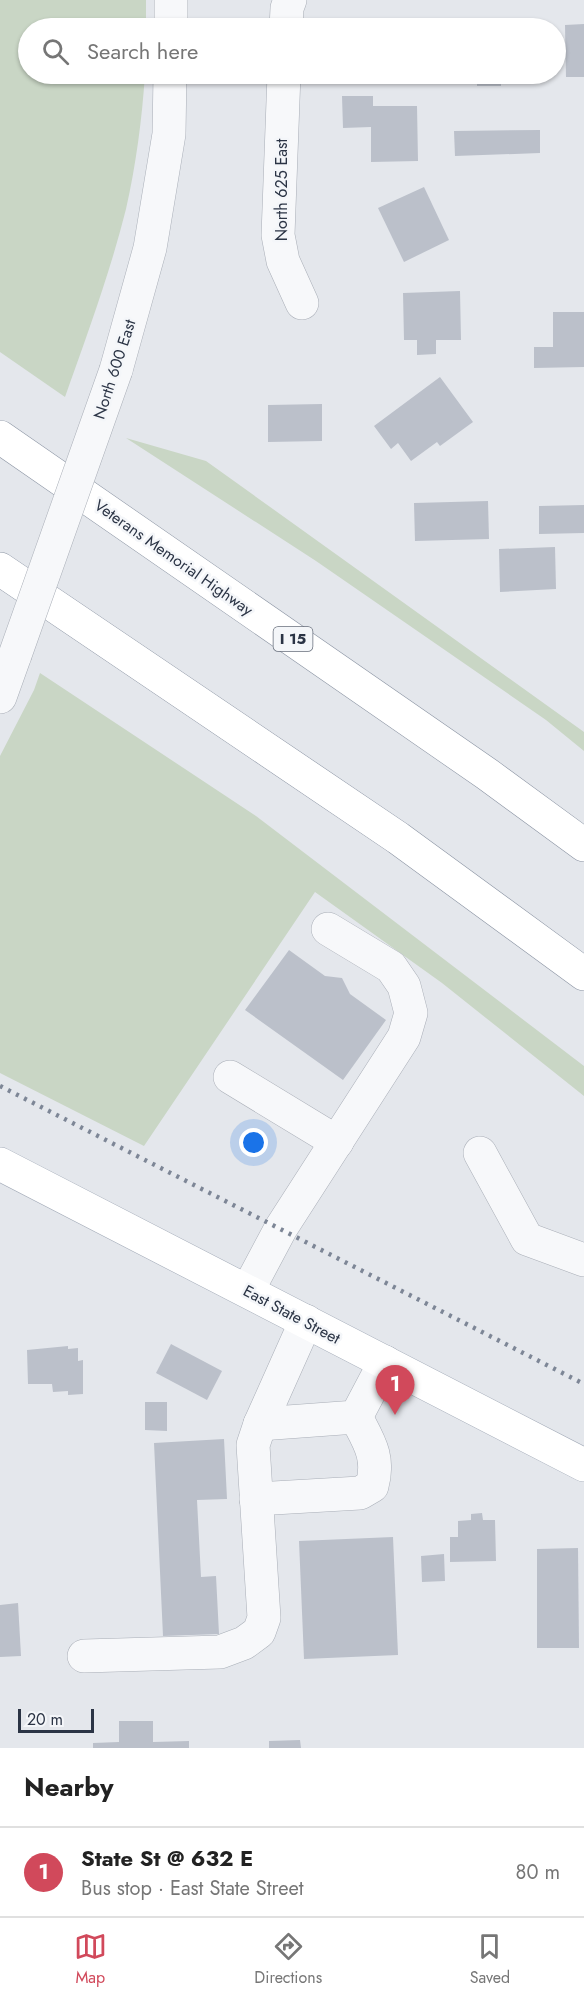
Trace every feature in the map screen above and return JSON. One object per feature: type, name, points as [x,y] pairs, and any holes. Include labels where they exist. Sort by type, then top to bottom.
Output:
[{"type":"main road","name":"Veterans Memorial Highway","points":[[0,437],[458,753],[584,844]]},
{"type":"main road","points":[[0,569],[398,838],[584,974]]},
{"type":"main road","name":"East State Street","points":[[0,1164],[584,1465]]},
{"type":"street","points":[[171,0],[171,18]]},
{"type":"street","points":[[286,18],[290,0]]},
{"type":"street","name":"North 600 East","points":[[0,698],[116,370],[150,248],[169,134],[170,84]]},
{"type":"street","name":"North 625 East","points":[[284,84],[278,236],[283,261],[302,303]]},
{"type":"street","points":[[248,1290],[281,1228],[405,1037],[411,1013],[405,986],[391,967],[328,928]]},
{"type":"street","points":[[230,1077],[337,1142]]},
{"type":"street","points":[[480,1153],[527,1239],[584,1260]]},
{"type":"street","points":[[84,1656],[220,1652],[244,1643],[259,1632],[264,1618],[253,1445],[260,1424],[306,1321]]},
{"type":"street","points":[[356,1417],[385,1362]]},
{"type":"street","points":[[260,1424],[356,1417]]},
{"type":"street","points":[[256,1499],[360,1493],[372,1486],[376,1473],[374,1450],[356,1417]]},
{"type":"green space","points":[[0,0],[146,0],[146,18],[18,18],[18,84],[144,84],[133,176],[120,233],[65,397],[0,352]]},
{"type":"green space","points":[[126,438],[206,461],[584,732],[584,751],[546,720],[316,561]]},
{"type":"green space","points":[[40,673],[256,816],[584,1066],[584,1096],[442,983],[315,892],[144,1146],[0,1073],[0,756],[34,690]]},
{"type":"building","points":[[584,24],[584,77],[566,77],[566,25]]},
{"type":"building","points":[[477,84],[501,84],[501,86],[477,86]]},
{"type":"building","points":[[342,96],[373,96],[373,106],[417,106],[418,161],[371,162],[371,127],[343,128]]},
{"type":"building","points":[[540,130],[540,153],[455,156],[454,131]]},
{"type":"building","points":[[424,187],[449,240],[404,262],[378,208]]},
{"type":"building","points":[[460,291],[461,340],[436,340],[436,354],[417,355],[417,340],[404,340],[403,293]]},
{"type":"building","points":[[553,312],[584,312],[584,367],[534,368],[534,347],[553,347]]},
{"type":"building","points":[[440,377],[473,422],[440,446],[437,442],[411,461],[398,443],[391,449],[374,426]]},
{"type":"building","points":[[322,404],[322,441],[268,442],[268,405]]},
{"type":"building","points":[[488,501],[489,539],[415,541],[414,503]]},
{"type":"building","points":[[584,505],[584,533],[539,534],[539,506]]},
{"type":"building","points":[[555,547],[556,589],[500,592],[499,549]]},
{"type":"building","points":[[289,950],[325,976],[342,978],[350,994],[386,1020],[343,1080],[245,1010]]},
{"type":"building","points":[[171,1344],[222,1371],[207,1400],[156,1373]]},
{"type":"building","points":[[68,1346],[68,1349],[78,1348],[78,1361],[83,1360],[83,1394],[68,1395],[68,1391],[53,1392],[52,1384],[28,1384],[27,1350]]},
{"type":"building","points":[[145,1402],[167,1402],[167,1431],[145,1430]]},
{"type":"building","points":[[224,1439],[227,1499],[197,1500],[201,1577],[216,1576],[219,1634],[163,1636],[154,1443]]},
{"type":"building","points":[[482,1513],[483,1520],[495,1520],[496,1561],[450,1562],[450,1537],[458,1537],[458,1521],[471,1520],[471,1514]]},
{"type":"building","points":[[393,1537],[398,1655],[304,1659],[299,1541]]},
{"type":"building","points":[[578,1548],[579,1648],[537,1648],[537,1549]]},
{"type":"building","points":[[444,1554],[445,1581],[422,1582],[421,1556]]},
{"type":"building","points":[[18,1603],[21,1656],[0,1657],[0,1605]]},
{"type":"building","points":[[119,1721],[153,1721],[153,1742],[189,1741],[189,1748],[93,1748],[93,1743],[119,1742]]},
{"type":"building","points":[[300,1740],[301,1748],[269,1748],[269,1741]]},
{"type":"railway","points":[[0,1086],[584,1384]]},
{"type":"place","name":"State St @ 632 E","points":[[395,1415]]}]
